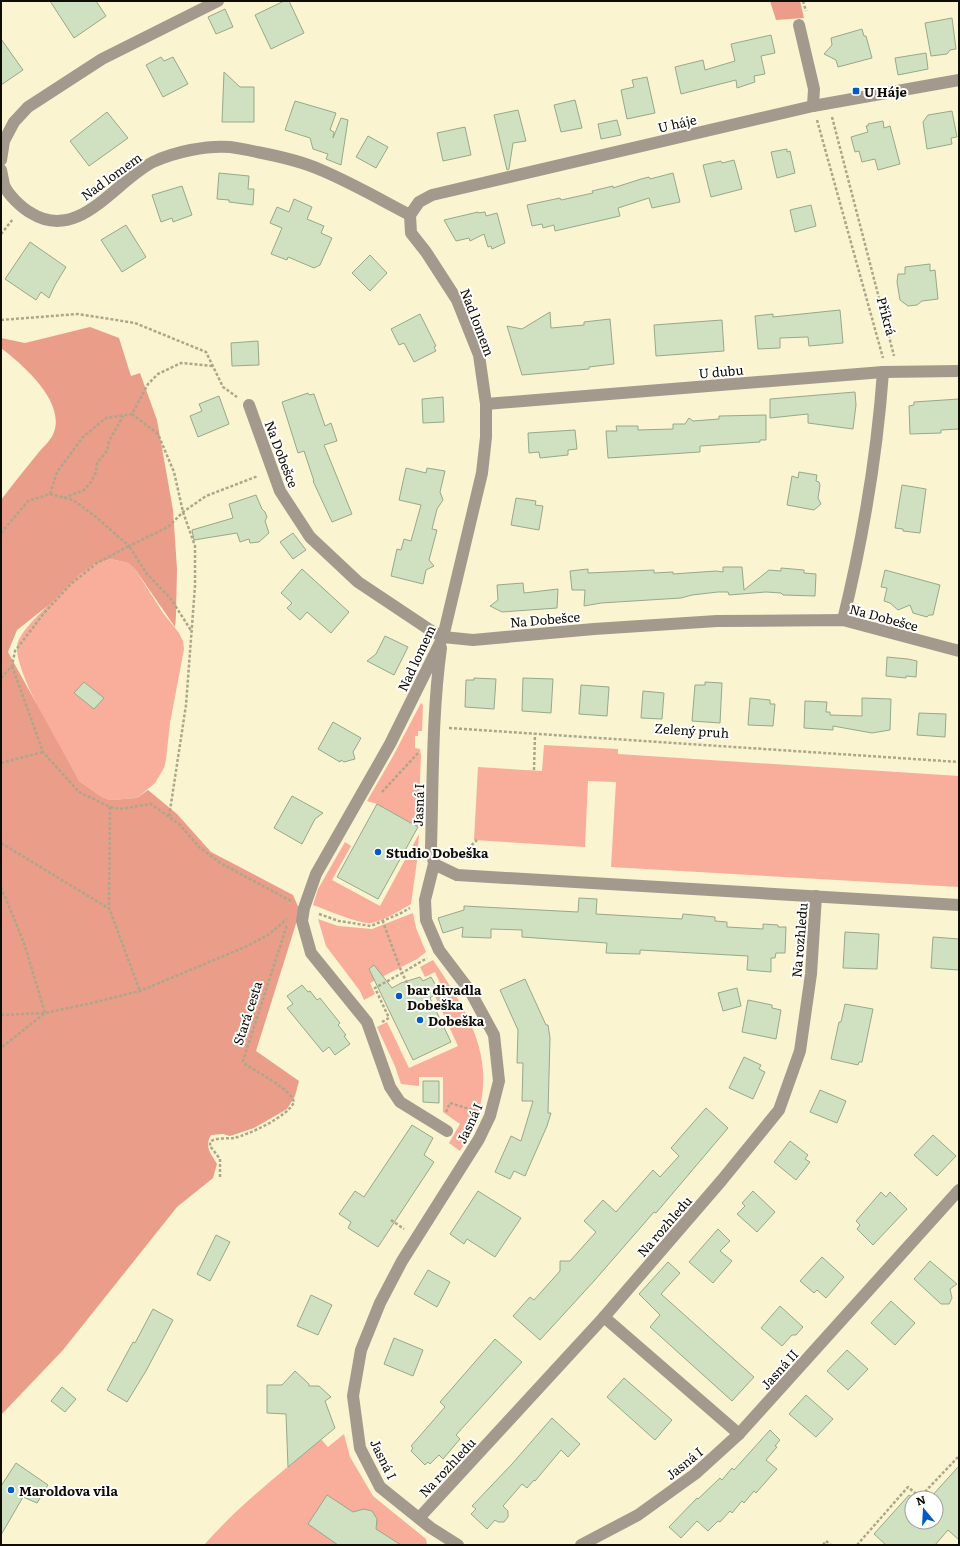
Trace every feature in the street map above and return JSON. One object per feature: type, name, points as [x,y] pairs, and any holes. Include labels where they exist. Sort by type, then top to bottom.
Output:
[{"type":"street","points":[[1,160],[4,141],[14,122],[28,107],[102,59],[218,1]]},
{"type":"street","points":[[799,25],[814,89],[813,106]]},
{"type":"street","name":"U háje","points":[[410,215],[419,202],[432,195],[813,106],[959,80]]},
{"type":"street","name":"Nad lomem","points":[[1,170],[5,186],[22,207],[37,217],[54,222],[72,219],[105,200],[125,182],[153,163],[187,150],[230,147],[276,156],[320,169],[410,215],[411,233],[426,252],[457,300],[479,355],[486,404],[486,437],[482,473],[443,637],[390,744],[299,905]]},
{"type":"street","name":"U dubu","points":[[486,404],[883,372],[959,371]]},
{"type":"street","points":[[843,620],[859,550],[878,432],[883,372]]},
{"type":"street","name":"Na Dobešce","points":[[250,406],[280,491],[310,537],[358,582],[443,637],[473,640],[594,629],[717,621],[843,620],[959,651]]},
{"type":"street","name":"Jasná I","points":[[443,637],[436,685],[434,727],[431,847],[434,864],[425,900],[426,920],[439,950],[470,991],[494,1035],[499,1081],[490,1116],[479,1139],[402,1261],[380,1303],[361,1350],[353,1396],[360,1448],[380,1487],[431,1528],[458,1545]]},
{"type":"street","points":[[434,864],[457,875],[959,905]]},
{"type":"street","name":"Na rozhledu","points":[[419,1518],[604,1317],[722,1180],[779,1110],[800,1051],[811,974],[816,896]]},
{"type":"street","name":"Jasná I","points":[[299,905],[311,953],[367,1022],[390,1087],[400,1102],[443,1128]]},
{"type":"street","name":"Jasná II","points":[[739,1434],[959,1190]]},
{"type":"street","points":[[604,1317],[739,1434]]},
{"type":"street","name":"Jasná I","points":[[581,1545],[638,1515],[695,1474],[739,1434]]},
{"type":"path","points":[[828,103],[898,372]]},
{"type":"path","name":"Příkrá","points":[[813,106],[884,359],[883,372]]},
{"type":"path","points":[[1,234],[22,207]]},
{"type":"path","points":[[1,320],[78,314],[135,323],[206,352],[222,387],[250,406]]},
{"type":"path","points":[[132,414],[148,384],[158,374],[181,364],[213,366]]},
{"type":"path","points":[[50,494],[57,472],[83,437],[106,418],[132,414],[158,434],[174,472],[183,512],[195,546],[195,586],[186,706],[169,817]]},
{"type":"path","points":[[64,498],[84,490],[92,482],[96,472],[97,463],[107,451],[109,441],[123,415]]},
{"type":"path","points":[[1,678],[12,666],[15,651],[44,613],[71,584],[97,563],[168,527],[183,512],[206,496],[273,471]]},
{"type":"path","points":[[1,533],[28,501],[50,494],[73,500],[96,517],[129,546],[147,574],[171,599],[192,632]]},
{"type":"path","points":[[12,666],[43,752],[79,792],[110,807],[120,810],[151,804],[178,824],[199,848],[222,864],[299,905],[339,922],[371,926],[383,922],[414,905]]},
{"type":"path","name":"Zelený pruh","points":[[434,727],[959,762]]},
{"type":"path","points":[[534,770],[535,733]]},
{"type":"path","points":[[1,763],[43,752]]},
{"type":"path","points":[[378,796],[418,753]]},
{"type":"path","points":[[1,1015],[45,1013],[140,991],[109,908],[110,807]]},
{"type":"path","points":[[455,861],[477,840]]},
{"type":"path","points":[[1,843],[109,908]]},
{"type":"path","points":[[1,887],[24,943],[45,1013]]},
{"type":"path","name":"Stará cesta","points":[[140,991],[245,947],[268,935],[289,917],[243,1061],[245,1064],[285,1090],[292,1096],[294,1102],[290,1109],[255,1130],[237,1137],[213,1140],[210,1142],[210,1146],[220,1159],[220,1177]]},
{"type":"path","points":[[383,922],[407,983]]},
{"type":"path","points":[[385,1020],[389,1018],[375,988],[432,954]]},
{"type":"path","points":[[1,1048],[45,1013]]},
{"type":"path","points":[[443,1128],[450,1103],[482,1113]]},
{"type":"path","points":[[391,1220],[411,1233]]},
{"type":"path","points":[[858,1545],[908,1487],[920,1497],[959,1456]]},
{"type":"path","points":[[823,1545],[826,1541],[830,1545]]},
{"type":"shaded area","points":[[770,1],[800,1],[804,18],[776,20]]},
{"type":"shaded area","points":[[90,327],[119,338],[131,376],[140,373],[157,420],[173,510],[177,569],[175,627],[135,569],[128,563],[111,559],[95,564],[80,574],[50,604],[17,630],[8,652],[79,781],[102,797],[110,800],[137,798],[148,790],[177,814],[211,852],[293,895],[300,911],[256,1051],[299,1081],[295,1096],[287,1109],[254,1128],[230,1136],[223,1134],[211,1135],[208,1147],[217,1164],[213,1178],[177,1207],[63,1350],[1,1415],[1,500],[52,437],[56,420],[48,396],[30,374],[1,348],[1,338],[25,343]]},
{"type":"shaded area","points":[[111,559],[128,563],[135,569],[163,613],[179,633],[183,641],[184,649],[170,723],[164,768],[155,783],[137,798],[110,800],[102,797],[79,781],[72,770],[38,708],[22,672],[17,646],[22,635],[31,623],[60,592],[88,568]]},
{"type":"shaded area","points":[[421,703],[423,705],[422,731],[418,731],[418,736],[415,736],[415,748],[420,749],[421,756],[418,827],[377,804],[367,801]]},
{"type":"shaded area","points":[[544,745],[618,749],[618,754],[959,776],[959,887],[611,867],[616,782],[588,781],[585,847],[474,840],[478,767],[542,771]]},
{"type":"shaded area","points":[[419,834],[411,904],[387,918],[372,923],[360,922],[313,905],[318,889],[345,842],[351,846],[332,880],[380,906]]},
{"type":"shaded area","points":[[413,913],[416,928],[426,952],[417,959],[370,983],[375,994],[364,1000],[360,991],[326,946],[318,919],[338,926],[372,929]]},
{"type":"shaded area","points":[[433,960],[469,1020],[477,1040],[482,1061],[483,1083],[480,1106],[472,1130],[460,1151],[449,1143],[460,1124],[443,1112],[443,1077],[419,1077],[419,1086],[401,1084],[395,1066],[377,1027],[387,1022],[409,1068],[458,1046],[435,996],[444,992],[435,972],[425,977],[420,967]]},
{"type":"shaded area","points":[[344,1434],[350,1457],[373,1496],[426,1539],[427,1545],[204,1545],[246,1503],[321,1439],[328,1447]]},
{"type":"building","points":[[50,1],[96,1],[106,16],[74,38]]},
{"type":"building","points":[[284,1],[289,1],[304,33],[271,49],[255,15]]},
{"type":"building","points":[[225,9],[233,27],[216,34],[208,17]]},
{"type":"building","points":[[952,18],[956,49],[950,50],[947,54],[931,56],[925,23]]},
{"type":"building","points":[[862,29],[864,36],[866,36],[872,58],[838,67],[836,60],[824,54],[832,45],[831,38]]},
{"type":"building","points":[[771,35],[775,53],[761,56],[765,74],[754,76],[755,82],[737,88],[736,80],[681,94],[675,67],[703,60],[705,70],[735,61],[731,44]]},
{"type":"building","points":[[1,39],[23,70],[1,85]]},
{"type":"building","points":[[926,53],[928,69],[898,75],[895,58]]},
{"type":"building","points":[[161,57],[164,61],[173,57],[188,84],[163,97],[146,65]]},
{"type":"building","points":[[224,72],[240,87],[254,87],[254,122],[222,122]]},
{"type":"building","points":[[647,77],[655,113],[627,119],[621,90],[634,87],[632,80]]},
{"type":"building","points":[[575,100],[582,128],[561,132],[554,105]]},
{"type":"building","points":[[295,101],[336,113],[330,130],[334,132],[333,138],[341,118],[348,120],[341,165],[326,159],[328,154],[313,149],[310,138],[285,130]]},
{"type":"building","points":[[518,110],[526,141],[513,143],[509,169],[507,170],[494,115]]},
{"type":"building","points":[[952,111],[957,137],[951,138],[952,144],[927,149],[923,122],[928,115]]},
{"type":"building","points":[[107,112],[128,138],[89,166],[70,141]]},
{"type":"building","points":[[617,120],[621,135],[601,139],[598,124]]},
{"type":"building","points":[[883,121],[884,128],[890,126],[900,164],[878,170],[875,159],[862,162],[859,151],[855,152],[851,137],[868,132],[866,126],[868,126],[868,124]]},
{"type":"building","points":[[465,127],[471,155],[443,161],[437,133]]},
{"type":"building","points":[[368,136],[388,147],[376,168],[356,157]]},
{"type":"building","points":[[787,149],[787,152],[790,151],[795,173],[777,178],[771,152]]},
{"type":"building","points":[[734,160],[742,189],[711,197],[703,165]]},
{"type":"building","points":[[219,173],[249,176],[248,189],[254,189],[253,205],[217,199]]},
{"type":"building","points":[[673,173],[680,202],[652,208],[649,198],[618,208],[620,216],[555,231],[554,225],[543,228],[542,224],[532,226],[527,205],[593,193],[592,191],[613,186],[613,188],[649,177],[650,179]]},
{"type":"building","points":[[182,186],[192,215],[173,222],[172,218],[161,222],[152,195]]},
{"type":"building","points":[[294,199],[312,207],[307,219],[324,226],[321,233],[332,238],[320,265],[314,268],[288,257],[287,260],[271,254],[282,228],[270,223],[277,207],[289,212]]},
{"type":"building","points":[[811,205],[816,226],[795,232],[790,210]]},
{"type":"building","points":[[478,212],[485,212],[486,216],[497,213],[505,243],[492,249],[491,246],[488,247],[484,234],[470,241],[469,238],[456,241],[444,220]]},
{"type":"building","points":[[126,225],[146,257],[122,272],[101,240]]},
{"type":"building","points":[[30,242],[66,267],[49,298],[41,292],[36,300],[5,279]]},
{"type":"building","points":[[370,255],[387,273],[370,291],[352,273]]},
{"type":"building","points":[[930,264],[930,271],[935,270],[938,299],[922,301],[917,305],[908,306],[900,300],[897,282],[898,274],[905,274],[905,267]]},
{"type":"building","points":[[840,310],[843,343],[809,346],[808,337],[780,338],[780,348],[758,349],[755,316],[773,314],[773,317]]},
{"type":"building","points":[[550,312],[551,328],[584,325],[584,322],[610,319],[614,364],[589,367],[589,369],[522,375],[507,326],[522,329]]},
{"type":"building","points":[[420,314],[436,346],[434,347],[436,351],[414,362],[404,343],[399,345],[391,329]]},
{"type":"building","points":[[722,320],[724,351],[656,356],[654,325]]},
{"type":"building","points":[[258,341],[259,365],[232,366],[231,343]]},
{"type":"building","points":[[855,392],[856,405],[853,429],[808,423],[808,414],[770,418],[770,399]]},
{"type":"building","points":[[308,393],[309,395],[314,394],[325,426],[331,423],[337,441],[324,445],[352,514],[332,522],[313,481],[304,451],[298,453],[282,402]]},
{"type":"building","points":[[219,396],[229,424],[198,437],[190,416],[202,411],[199,404]]},
{"type":"building","points":[[443,397],[444,422],[423,423],[422,399]]},
{"type":"building","points":[[959,399],[959,429],[941,430],[941,433],[910,434],[909,406],[914,405],[914,402]]},
{"type":"building","points":[[766,415],[766,440],[760,440],[760,442],[700,446],[700,452],[608,458],[606,431],[617,431],[616,426],[638,426],[638,430],[673,429],[673,424],[685,424],[689,418],[693,421],[719,419],[719,416]]},
{"type":"building","points":[[575,430],[577,449],[568,450],[568,455],[540,458],[539,452],[529,453],[528,433]]},
{"type":"building","points":[[406,468],[426,473],[427,468],[445,471],[440,492],[443,500],[437,509],[432,529],[437,530],[429,560],[434,566],[426,570],[423,584],[391,576],[397,549],[401,550],[404,539],[411,541],[421,505],[399,500]]},
{"type":"building","points":[[799,472],[817,475],[816,481],[819,482],[820,485],[818,498],[821,504],[814,510],[787,505],[792,476],[798,478]]},
{"type":"building","points":[[902,485],[926,489],[920,533],[903,531],[903,529],[895,528]]},
{"type":"building","points":[[256,495],[267,517],[265,521],[269,533],[259,542],[250,543],[249,539],[240,542],[237,533],[194,540],[192,530],[233,518],[229,504]]},
{"type":"building","points":[[516,498],[536,501],[535,505],[543,506],[539,530],[511,525]]},
{"type":"building","points":[[293,533],[306,550],[293,559],[280,542]]},
{"type":"building","points":[[723,567],[742,567],[744,590],[769,570],[781,571],[781,568],[804,570],[804,573],[816,574],[815,596],[783,595],[781,593],[766,592],[729,595],[728,592],[718,592],[692,595],[681,598],[601,603],[584,606],[585,590],[572,590],[570,571],[588,569],[588,573],[654,570],[654,573],[673,572],[673,574],[716,571],[723,572]]},
{"type":"building","points":[[302,569],[349,612],[331,633],[307,612],[300,620],[287,608],[292,603],[281,593]]},
{"type":"building","points":[[885,570],[940,585],[933,615],[929,615],[927,617],[913,613],[910,605],[898,610],[890,603],[884,601],[887,588],[881,587]]},
{"type":"building","points":[[523,583],[524,593],[558,589],[557,608],[502,612],[490,606],[498,600],[497,585]]},
{"type":"building","points":[[385,636],[408,647],[394,675],[367,661],[376,654]]},
{"type":"building","points":[[887,657],[917,661],[916,677],[906,676],[906,678],[886,676]]},
{"type":"building","points":[[474,678],[496,679],[494,709],[465,707],[466,680],[474,680]]},
{"type":"building","points":[[523,678],[553,679],[551,713],[522,711]]},
{"type":"building","points":[[84,682],[104,698],[94,709],[74,693]]},
{"type":"building","points":[[705,682],[722,683],[720,723],[692,721],[695,685],[705,685]]},
{"type":"building","points":[[581,685],[609,687],[607,716],[579,714]]},
{"type":"building","points":[[643,691],[664,693],[662,719],[641,718]]},
{"type":"building","points":[[750,698],[770,700],[770,704],[775,704],[773,726],[748,725]]},
{"type":"building","points":[[862,698],[891,699],[890,730],[872,733],[833,726],[833,730],[804,728],[805,701],[827,702],[826,712],[830,712],[830,715],[862,716]]},
{"type":"building","points":[[919,713],[946,714],[945,737],[917,735]]},
{"type":"building","points":[[333,722],[361,738],[353,752],[355,759],[344,762],[341,760],[340,762],[318,749]]},
{"type":"building","points":[[292,796],[323,813],[315,819],[302,844],[274,828]]},
{"type":"building","name":"Studio Dobeška","points":[[377,804],[418,827],[378,899],[337,877]]},
{"type":"building","points":[[579,898],[597,899],[596,914],[682,919],[683,914],[715,917],[715,921],[727,922],[727,927],[763,929],[763,924],[786,927],[785,953],[776,953],[775,958],[771,958],[771,972],[747,970],[748,956],[640,950],[640,954],[606,953],[607,943],[522,937],[522,930],[491,929],[491,938],[462,937],[463,927],[443,933],[438,918],[464,910],[464,906],[578,912]]},
{"type":"building","points":[[845,932],[879,934],[877,969],[843,968]]},
{"type":"building","points":[[933,937],[959,939],[959,970],[931,968]]},
{"type":"building","name":"Dobeška","points":[[374,965],[392,988],[401,983],[420,977],[423,981],[431,977],[439,991],[430,998],[451,1042],[413,1060],[369,969]]},
{"type":"building","points":[[525,979],[546,1025],[548,1025],[550,1038],[548,1113],[551,1113],[547,1126],[525,1176],[514,1171],[510,1179],[495,1172],[511,1136],[521,1141],[533,1101],[522,1101],[523,1063],[517,1063],[518,1030],[500,990]]},
{"type":"building","points":[[302,985],[308,992],[310,991],[317,1000],[320,998],[340,1023],[338,1025],[346,1035],[344,1036],[350,1044],[335,1055],[329,1047],[323,1052],[287,1008],[293,1004],[287,996]]},
{"type":"building","points":[[737,988],[741,1006],[723,1011],[718,993]]},
{"type":"building","points":[[748,1000],[772,1005],[772,1008],[781,1010],[776,1039],[742,1032]]},
{"type":"building","points":[[845,1004],[873,1009],[862,1062],[859,1062],[858,1065],[831,1059],[839,1022],[841,1022]]},
{"type":"building","points":[[744,1057],[761,1065],[759,1069],[765,1072],[753,1099],[729,1088]]},
{"type":"building","points":[[423,1081],[439,1081],[439,1103],[423,1102]]},
{"type":"building","points":[[820,1090],[846,1101],[837,1123],[810,1112]]},
{"type":"building","points":[[706,1108],[728,1128],[656,1213],[654,1212],[540,1340],[513,1316],[530,1297],[534,1300],[560,1271],[560,1261],[570,1261],[596,1232],[584,1221],[603,1200],[616,1212],[653,1170],[660,1177],[679,1156],[671,1148]]},
{"type":"building","points":[[412,1125],[433,1138],[424,1155],[434,1162],[378,1247],[348,1228],[351,1222],[339,1214],[355,1191],[364,1197]]},
{"type":"building","points":[[933,1135],[956,1156],[937,1176],[914,1155]]},
{"type":"building","points":[[790,1141],[808,1155],[805,1159],[810,1162],[796,1180],[774,1162]]},
{"type":"building","points":[[478,1191],[521,1218],[495,1257],[467,1239],[464,1244],[450,1234]]},
{"type":"building","points":[[753,1191],[775,1212],[757,1232],[737,1214],[745,1206],[742,1203]]},
{"type":"building","points":[[881,1192],[886,1197],[890,1192],[907,1209],[873,1245],[857,1229],[860,1225],[856,1221]]},
{"type":"building","points":[[718,1229],[730,1241],[720,1251],[732,1261],[713,1283],[689,1262]]},
{"type":"building","points":[[216,1235],[230,1242],[210,1281],[197,1274]]},
{"type":"building","points":[[822,1257],[844,1277],[826,1298],[817,1290],[814,1293],[800,1281]]},
{"type":"building","points":[[930,1261],[957,1284],[950,1289],[952,1298],[949,1304],[941,1304],[914,1279]]},
{"type":"building","points":[[668,1262],[680,1273],[661,1294],[754,1377],[732,1401],[650,1327],[660,1315],[639,1294]]},
{"type":"building","points":[[428,1270],[450,1282],[437,1307],[414,1294]]},
{"type":"building","points":[[311,1295],[332,1305],[318,1335],[297,1326]]},
{"type":"building","points":[[891,1301],[915,1323],[895,1345],[871,1323]]},
{"type":"building","points":[[780,1306],[803,1327],[796,1335],[792,1335],[782,1346],[761,1328]]},
{"type":"building","points":[[153,1309],[173,1320],[146,1371],[127,1402],[107,1390]]},
{"type":"building","points":[[394,1338],[423,1350],[413,1376],[384,1364]]},
{"type":"building","points":[[495,1339],[522,1362],[456,1435],[460,1439],[443,1459],[439,1455],[430,1464],[428,1462],[425,1465],[411,1451],[413,1448],[411,1446],[445,1407],[440,1402]]},
{"type":"building","points":[[847,1350],[868,1369],[848,1390],[827,1371]]},
{"type":"building","points":[[295,1371],[309,1384],[309,1386],[319,1386],[331,1397],[325,1401],[335,1428],[288,1467],[286,1414],[267,1413],[267,1385],[282,1385]]},
{"type":"building","points":[[624,1378],[672,1420],[655,1440],[607,1397]]},
{"type":"building","points":[[62,1387],[76,1399],[65,1412],[51,1401]]},
{"type":"building","points":[[806,1395],[833,1419],[816,1437],[789,1414]]},
{"type":"building","points":[[552,1418],[580,1444],[568,1457],[561,1450],[535,1481],[534,1480],[527,1488],[522,1484],[503,1506],[508,1511],[508,1517],[504,1522],[498,1522],[495,1520],[487,1529],[471,1514],[476,1509],[472,1506],[512,1464]]},
{"type":"building","points":[[770,1430],[780,1440],[775,1446],[777,1447],[766,1460],[777,1469],[756,1493],[754,1491],[744,1503],[742,1501],[732,1513],[730,1511],[720,1522],[718,1521],[708,1531],[697,1521],[681,1538],[669,1527],[697,1498],[698,1499],[720,1478],[722,1480],[732,1468],[734,1470]]},
{"type":"building","name":"Maroldova vila","points":[[16,1463],[48,1485],[37,1503],[23,1497],[1,1535],[1,1486]]},
{"type":"building","points":[[959,1466],[959,1540],[948,1530],[935,1545],[886,1545],[874,1534],[904,1501],[904,1530],[944,1530],[944,1490],[937,1490]]},
{"type":"building","points":[[327,1495],[353,1512],[364,1509],[372,1511],[377,1519],[376,1529],[401,1545],[338,1545],[308,1524]]},
{"type":"place","name":"U Háje","points":[[856,91]]},
{"type":"place","name":"Studio Dobeška","points":[[378,852]]},
{"type":"place","name":"bar divadla Dobeška","points":[[399,996]]},
{"type":"place","name":"Dobeška","points":[[420,1020]]},
{"type":"place","name":"Maroldova vila","points":[[11,1490]]}]
